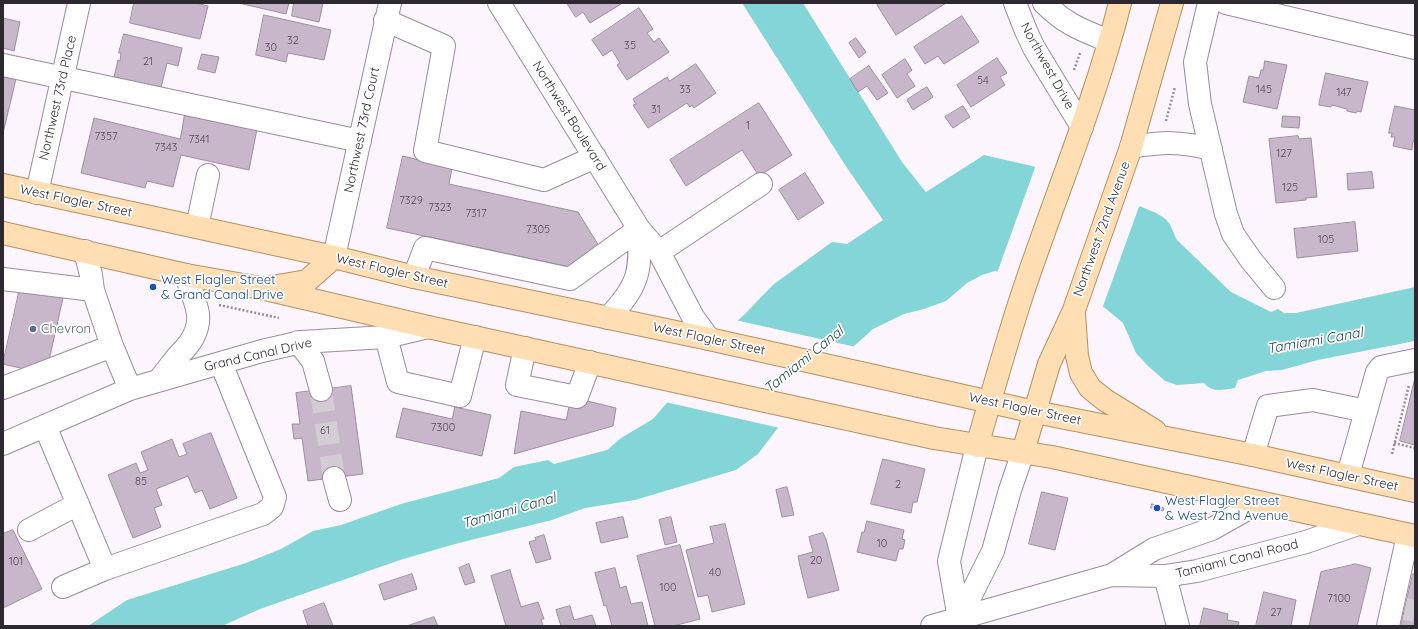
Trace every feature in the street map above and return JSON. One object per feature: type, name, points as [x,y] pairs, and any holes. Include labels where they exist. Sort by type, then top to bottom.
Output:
[{"type":"main road","points":[[977,446],[1023,293],[1082,127],[1110,41],[1120,3]]},
{"type":"main road","name":"Northwest 72nd Avenue","points":[[1023,452],[1049,364],[1074,310],[1121,178],[1172,3]]},
{"type":"main road","name":"West Flagler Street","points":[[3,185],[196,226],[334,257],[414,277],[709,338],[1035,412],[1348,475],[1415,491]]},
{"type":"main road","points":[[3,233],[186,275],[261,288],[428,327],[884,428],[946,441],[1052,457],[1412,536]]},
{"type":"main road","points":[[261,288],[307,281],[334,257]]},
{"type":"main road","points":[[1074,310],[1076,356],[1081,373],[1090,388],[1105,400],[1168,439]]},
{"type":"street","name":"Northwest 73rd Place","points":[[37,193],[64,77],[79,3]]},
{"type":"street","name":"Northwest Boulevard","points":[[499,3],[639,228],[659,252],[693,317],[709,338]]},
{"type":"street","name":"Northwest Drive","points":[[1015,3],[1034,48],[1082,127]]},
{"type":"street","points":[[1044,3],[1054,13],[1077,28],[1110,41]]},
{"type":"street","points":[[1209,3],[1194,62],[1200,104],[1226,214],[1233,234],[1251,260],[1274,288]]},
{"type":"street","points":[[1226,3],[1415,48]]},
{"type":"street","points":[[387,12],[444,46],[425,151],[544,180],[595,157]]},
{"type":"street","name":"Northwest 73rd Court","points":[[334,257],[387,12]]},
{"type":"street","points":[[3,64],[360,141]]},
{"type":"street","points":[[1131,147],[1172,143],[1211,149]]},
{"type":"street","points":[[196,226],[208,175]]},
{"type":"street","points":[[659,252],[761,184]]},
{"type":"street","points":[[414,277],[425,248],[570,279],[639,228]]},
{"type":"street","name":"Northwest Boulevard","points":[[608,318],[623,302],[631,290],[635,280],[640,257],[639,228]]},
{"type":"street","points":[[85,251],[93,290],[112,346],[130,389]]},
{"type":"street","name":"Grand Canal Drive","points":[[159,380],[189,345],[197,328],[198,315],[186,275]]},
{"type":"street","points":[[3,279],[93,290]]},
{"type":"street","name":"Grand Canal Drive","points":[[3,444],[130,389],[159,380],[298,342],[386,337],[428,327]]},
{"type":"street","points":[[386,337],[398,382],[460,396],[475,337]]},
{"type":"street","points":[[298,342],[313,360],[321,390]]},
{"type":"street","points":[[3,388],[112,346]]},
{"type":"street","points":[[525,348],[517,385],[577,397],[590,362]]},
{"type":"street","points":[[1348,475],[1377,372],[1382,367],[1415,360]]},
{"type":"street","points":[[63,586],[105,569],[264,514],[272,507],[275,497],[221,363]]},
{"type":"street","points":[[1253,456],[1268,406],[1312,400],[1366,412]]},
{"type":"street","points":[[45,426],[105,569]]},
{"type":"street","points":[[958,622],[949,561],[977,446]]},
{"type":"street","points":[[958,622],[993,551],[1010,490],[1023,452]]},
{"type":"street","points":[[334,478],[340,500]]},
{"type":"street","name":"Tamiami Canal Road","points":[[932,626],[958,622],[1112,575],[1154,549],[1212,529],[1258,502]]},
{"type":"street","points":[[29,530],[78,504]]},
{"type":"street","name":"Tamiami Canal Road","points":[[1112,575],[1165,576],[1197,571],[1306,542],[1358,524]]},
{"type":"street","points":[[1395,614],[1408,567],[1412,536]]},
{"type":"street","points":[[1165,576],[1178,626]]},
{"type":"path","points":[[1072,73],[1075,69],[1082,47]]},
{"type":"path","points":[[1166,124],[1177,80]]},
{"type":"path","points":[[216,304],[279,318]]},
{"type":"path","points":[[1392,454],[1409,385]]},
{"type":"path","points":[[1394,443],[1415,448]]},
{"type":"water","name":"Tamiami Canal","points":[[742,3],[803,3],[902,162],[926,192],[984,155],[1032,166],[1077,181],[1160,215],[1169,223],[1177,240],[1231,292],[1271,312],[1278,309],[1284,313],[1296,313],[1415,287],[1415,341],[1318,360],[1282,370],[1266,371],[1238,380],[1235,388],[1231,389],[1214,390],[1204,383],[1177,385],[1165,381],[1148,366],[1136,353],[1123,323],[1105,308],[1046,278],[995,271],[982,275],[967,283],[946,301],[904,314],[873,329],[853,347],[777,429],[758,454],[736,470],[635,500],[585,508],[552,520],[455,544],[400,560],[260,609],[222,626],[88,626],[127,600],[246,563],[281,549],[313,531],[341,525],[401,504],[499,478],[514,467],[548,460],[554,464],[607,450],[621,438],[653,419],[736,322],[774,284],[832,242],[847,244],[883,220],[847,168]]},
{"type":"pier","points":[[1036,165],[1078,179],[1140,204],[1102,309],[1045,280],[997,273]]},
{"type":"pier","points":[[735,320],[856,347],[780,428],[665,402]]},
{"type":"building","points":[[134,3],[196,3],[208,6],[200,39],[130,23]]},
{"type":"building","points":[[289,3],[286,14],[243,4]]},
{"type":"building","points":[[294,3],[323,3],[319,22],[292,16]]},
{"type":"building","points":[[567,3],[621,4],[590,23],[583,12],[576,17]]},
{"type":"building","points":[[880,3],[946,3],[896,35],[877,5]]},
{"type":"building","points":[[639,8],[653,29],[647,33],[654,42],[659,38],[669,52],[627,80],[617,65],[620,63],[612,50],[603,56],[592,40]]},
{"type":"building","points":[[264,15],[331,30],[324,60],[288,53],[286,62],[256,55]]},
{"type":"building","points":[[962,16],[979,42],[944,64],[938,56],[925,64],[914,47]]},
{"type":"building","points":[[3,18],[20,22],[14,51],[3,48]]},
{"type":"building","points":[[124,34],[182,48],[178,66],[167,63],[161,88],[114,77],[118,60],[120,61],[121,53],[119,53]]},
{"type":"building","points":[[856,38],[866,52],[859,58],[849,43]]},
{"type":"building","points":[[202,54],[219,57],[215,73],[198,69]]},
{"type":"building","points":[[997,58],[1007,73],[1000,77],[1005,85],[971,107],[957,85]]},
{"type":"building","points":[[905,59],[912,70],[907,74],[915,86],[897,98],[882,75]]},
{"type":"building","points":[[1265,61],[1287,65],[1277,109],[1243,102],[1249,76],[1259,78]]},
{"type":"building","points":[[696,64],[716,93],[694,108],[692,105],[690,107],[687,103],[648,128],[633,105],[636,104],[633,99],[667,77],[669,81]]},
{"type":"building","points":[[869,66],[888,93],[877,100],[867,86],[858,92],[850,79]]},
{"type":"building","points":[[1326,73],[1368,82],[1361,112],[1357,111],[1356,113],[1347,111],[1347,109],[1332,105],[1331,107],[1319,105]]},
{"type":"building","points":[[3,76],[16,79],[3,133]]},
{"type":"building","points":[[927,87],[933,97],[913,110],[907,100]]},
{"type":"building","points":[[759,103],[792,155],[759,176],[742,150],[686,186],[670,160]]},
{"type":"building","points":[[963,106],[970,117],[953,128],[945,117]]},
{"type":"building","points":[[1395,106],[1415,110],[1415,142],[1413,141],[1412,150],[1393,146],[1395,137],[1391,137],[1392,133],[1389,133]]},
{"type":"building","points":[[185,114],[257,129],[249,170],[181,155],[173,187],[147,181],[145,188],[81,173],[94,118],[180,139]]},
{"type":"building","points":[[1283,116],[1300,117],[1299,128],[1282,127]]},
{"type":"building","points":[[1298,136],[1299,139],[1311,138],[1317,197],[1306,198],[1306,200],[1276,203],[1269,139]]},
{"type":"building","points":[[403,156],[452,168],[449,184],[578,212],[599,246],[570,267],[387,228]]},
{"type":"building","points":[[1372,172],[1374,188],[1348,190],[1347,174]]},
{"type":"building","points":[[805,173],[824,203],[798,220],[779,190]]},
{"type":"building","points":[[1355,222],[1358,251],[1297,258],[1294,229]]},
{"type":"building","name":"Chevron","points":[[20,288],[63,298],[46,374],[3,364]]},
{"type":"building","points":[[1415,378],[1415,445],[1400,441]]},
{"type":"building","points":[[351,386],[363,474],[308,481],[302,438],[294,439],[292,424],[300,424],[296,393]]},
{"type":"building","points":[[571,397],[616,408],[613,426],[514,454],[521,411],[566,420]]},
{"type":"building","points":[[455,407],[491,415],[482,456],[396,437],[403,408],[452,419]]},
{"type":"building","points":[[211,433],[237,498],[210,509],[202,490],[195,493],[188,476],[156,489],[162,505],[154,508],[161,527],[133,538],[108,475],[136,463],[140,473],[148,470],[141,452],[172,439],[179,457],[187,454],[183,444]]},
{"type":"building","points":[[883,459],[925,469],[917,502],[913,502],[911,513],[871,504]]},
{"type":"building","points":[[787,487],[794,515],[782,517],[776,490]]},
{"type":"building","points":[[1042,492],[1068,498],[1055,550],[1029,544]]},
{"type":"building","points":[[1152,504],[1164,508],[1163,511],[1151,508]]},
{"type":"building","points":[[623,517],[628,537],[601,543],[596,523]]},
{"type":"building","points":[[671,517],[677,542],[665,545],[659,520]]},
{"type":"building","points":[[867,521],[904,530],[902,539],[905,540],[903,549],[899,549],[896,561],[857,552],[862,532],[864,532]]},
{"type":"building","points":[[725,524],[745,604],[712,612],[708,595],[698,597],[686,550],[714,543],[710,527]]},
{"type":"building","points":[[13,530],[42,589],[3,608],[3,534]]},
{"type":"building","points":[[823,533],[826,539],[839,590],[808,598],[798,556],[813,552],[809,537]]},
{"type":"building","points":[[544,535],[551,559],[536,563],[529,542]]},
{"type":"building","points":[[680,545],[700,619],[673,626],[655,626],[637,556]]},
{"type":"building","points":[[469,564],[475,582],[465,585],[459,568]]},
{"type":"building","points":[[1356,564],[1371,568],[1357,626],[1309,626],[1321,572]]},
{"type":"building","points":[[615,568],[620,588],[626,586],[631,604],[642,602],[648,626],[612,626],[606,605],[604,606],[595,573]]},
{"type":"building","points":[[510,570],[521,607],[538,602],[544,619],[541,619],[543,626],[506,626],[491,576]]},
{"type":"building","points":[[412,574],[417,589],[384,600],[379,585]]},
{"type":"building","points":[[1413,574],[1415,574],[1415,626],[1401,626]]},
{"type":"building","points":[[1264,592],[1296,600],[1291,626],[1256,626]]},
{"type":"building","points":[[324,603],[333,626],[308,626],[303,611]]},
{"type":"building","points":[[570,606],[574,620],[592,615],[596,626],[561,626],[556,610]]},
{"type":"building","points":[[1204,608],[1228,614],[1227,620],[1239,622],[1238,626],[1200,626]]},
{"type":"building","points":[[434,617],[438,626],[407,626]]},
{"type":"tunnel","points":[[321,390],[334,478]]},
{"type":"tunnel","points":[[1405,609],[1415,611]]},
{"type":"place","name":"West Flagler Street & Grand Canal Drive","points":[[153,287]]},
{"type":"place","name":"Chevron","points":[[33,329]]},
{"type":"place","name":"West Flagler Street & West 72nd Avenue","points":[[1157,508]]}]
